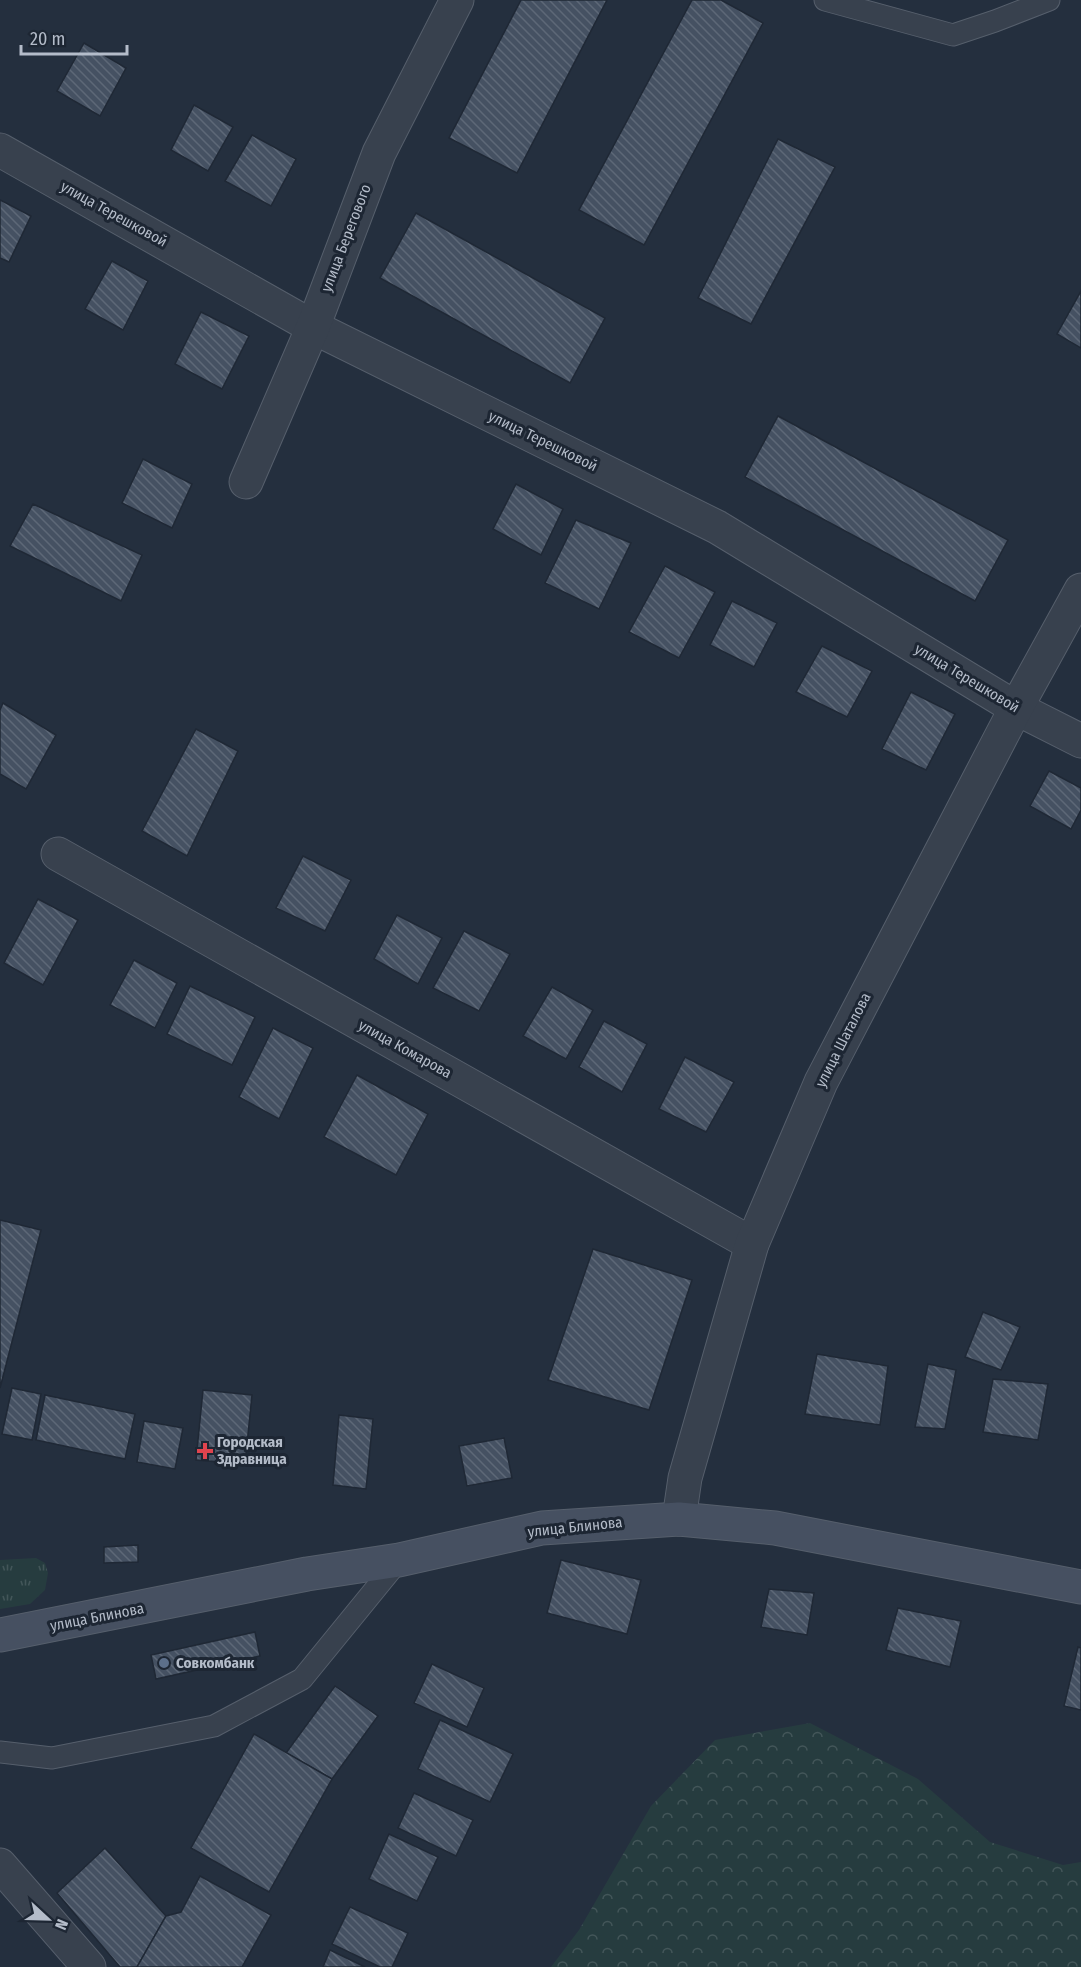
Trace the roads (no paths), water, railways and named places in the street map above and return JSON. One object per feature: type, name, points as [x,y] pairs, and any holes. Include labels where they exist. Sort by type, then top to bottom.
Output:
[{"type":"main road","name":"улица Блинова","points":[[0,1635],[307,1574],[399,1560],[542,1528],[679,1519],[775,1528],[1081,1587]]},
{"type":"street","name":"улица Берегового","points":[[246,482],[313,327],[379,153],[457,0]]},
{"type":"street","name":"улица Терешковой","points":[[0,150],[313,327],[717,527],[1016,708],[1081,741]]},
{"type":"street","name":"улица Шаталова","points":[[679,1519],[685,1478],[752,1244],[821,1082],[1016,708],[1081,590]]},
{"type":"street","name":"улица Комарова","points":[[58,854],[752,1244]]},
{"type":"street","points":[[0,1865],[89,1967]]},
{"type":"lane","points":[[825,0],[953,35],[1048,0]]},
{"type":"lane","points":[[0,1752],[52,1758],[214,1726],[302,1679],[399,1560]]},
{"type":"place","name":"Городская Здравница","points":[[205,1451]]},
{"type":"place","name":"Совкомбанк","points":[[164,1663]]}]
